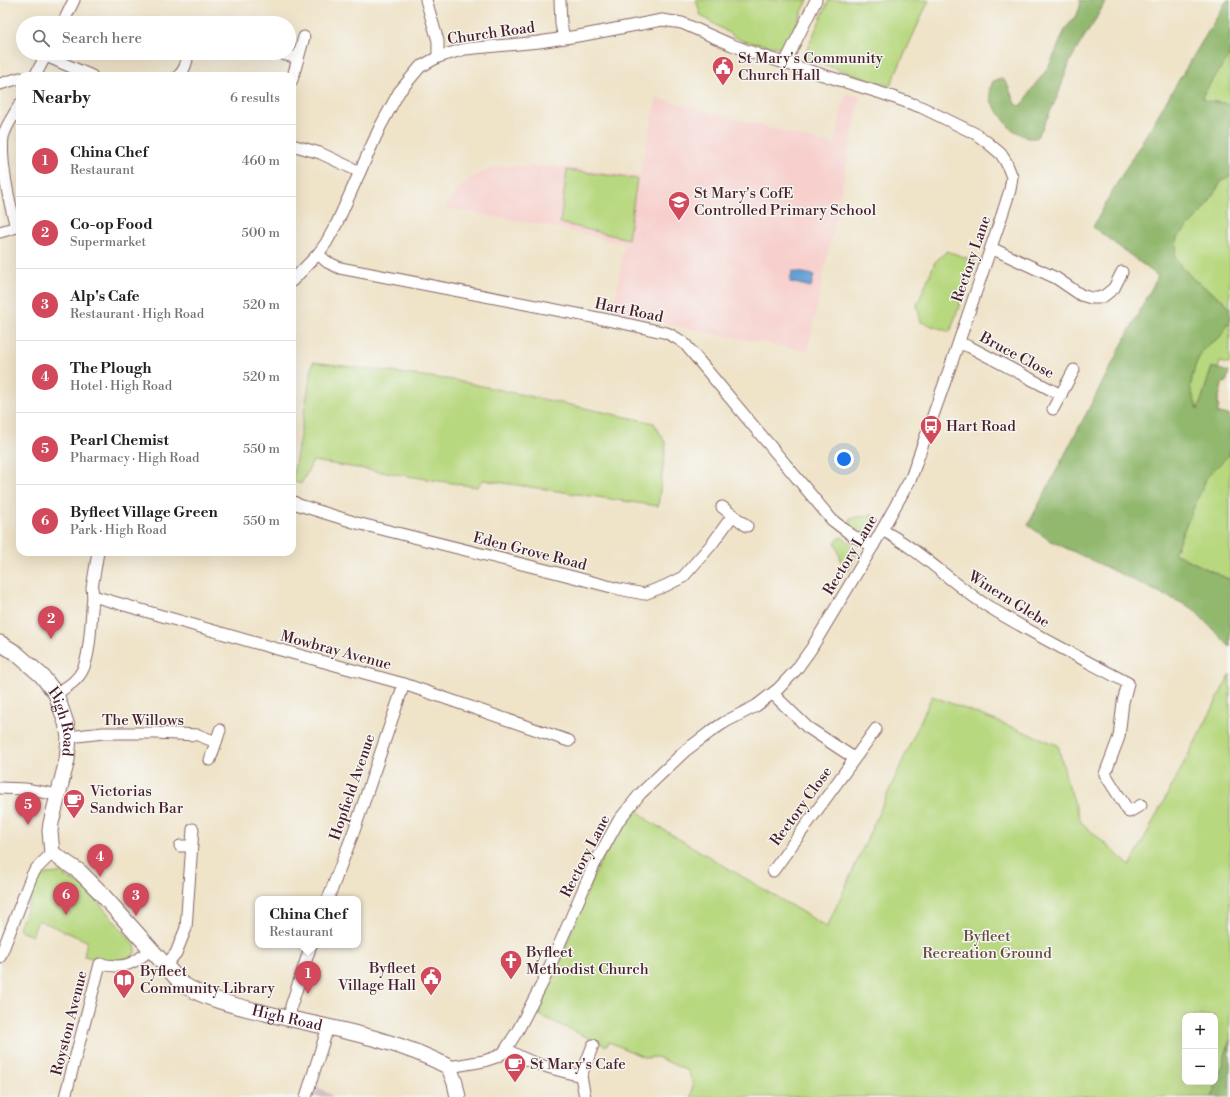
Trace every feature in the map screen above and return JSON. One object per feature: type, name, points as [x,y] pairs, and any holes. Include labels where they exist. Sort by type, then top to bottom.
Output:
[{"type":"street","points":[[66,16],[74,0]]},
{"type":"street","points":[[426,0],[438,41],[438,56]]},
{"type":"street","points":[[560,0],[561,24],[564,38]]},
{"type":"street","points":[[785,64],[816,0]]},
{"type":"street","name":"Church Road","points":[[296,274],[318,254],[326,243],[337,223],[380,127],[399,92],[420,67],[438,56],[465,49],[539,42],[662,20],[682,23],[732,45],[785,64]]},
{"type":"street","points":[[294,72],[304,37]]},
{"type":"street","points":[[35,72],[42,60]]},
{"type":"street","points":[[59,60],[84,72]]},
{"type":"street","points":[[181,72],[188,60]]},
{"type":"street","name":"Rectory Lane","points":[[449,1067],[484,1061],[496,1057],[503,1053],[506,1049],[518,1030],[543,982],[593,867],[619,820],[640,794],[685,752],[710,732],[725,722],[756,706],[773,694],[796,670],[811,649],[873,546],[911,478],[991,248],[1008,197],[1012,177],[1006,162],[1000,154],[976,134],[921,107],[884,94],[785,64]]},
{"type":"street","points":[[0,84],[16,79]]},
{"type":"street","points":[[16,110],[2,133],[0,153],[1,169],[8,199],[16,221]]},
{"type":"street","points":[[296,146],[320,153],[360,172]]},
{"type":"street","points":[[0,232],[16,228]]},
{"type":"street","points":[[991,248],[1056,278],[1081,295],[1091,298],[1104,296],[1114,288],[1122,272]]},
{"type":"street","name":"Hart Road","points":[[318,254],[327,262],[340,268],[618,322],[667,333],[678,338],[700,361],[832,520],[853,536],[873,546]]},
{"type":"street","name":"Bruce Close","points":[[959,343],[970,347],[1060,395]]},
{"type":"street","name":"Bruce Close","points":[[1053,409],[1074,370]]},
{"type":"street","name":"Eden Grove Road","points":[[296,504],[357,523],[644,594],[683,577],[712,544],[733,515]]},
{"type":"street","points":[[722,507],[747,526]]},
{"type":"street","name":"Winern Glebe","points":[[882,530],[912,549],[949,579],[985,605],[1128,683],[1123,702],[1119,737],[1105,774],[1126,814],[1141,805]]},
{"type":"street","points":[[56,694],[73,682],[83,670],[87,657],[92,588],[97,556]]},
{"type":"street","name":"Mowbray Avenue","points":[[92,596],[404,684],[569,741]]},
{"type":"street","name":"High Road","points":[[0,643],[16,653],[33,667],[56,694],[69,737],[67,760],[50,831],[52,853],[80,872],[99,891],[182,984],[194,991],[222,1002],[328,1027],[412,1050],[449,1067]]},
{"type":"street","name":"Hopfield Avenue","points":[[329,896],[355,828],[404,684]]},
{"type":"street","name":"Rectory Close","points":[[773,694],[807,727],[854,758]]},
{"type":"street","name":"Rectory Close","points":[[773,871],[876,729]]},
{"type":"street","points":[[210,760],[220,730]]},
{"type":"street","name":"The Willows","points":[[69,737],[103,733],[155,733],[198,735],[216,742]]},
{"type":"street","points":[[0,788],[25,789],[58,795]]},
{"type":"street","points":[[165,966],[176,953],[186,928],[193,829]]},
{"type":"street","points":[[180,846],[192,846]]},
{"type":"street","points":[[0,957],[32,875],[52,853]]},
{"type":"street","points":[[290,1019],[291,1006],[310,948]]},
{"type":"street","name":"Royston Avenue","points":[[66,1097],[100,964],[108,966],[125,966],[137,961],[151,949]]},
{"type":"street","points":[[306,1097],[328,1027]]},
{"type":"street","points":[[585,1097],[581,1076],[593,1045]]},
{"type":"street","points":[[506,1049],[533,1063],[581,1076]]},
{"type":"street","points":[[449,1067],[456,1083],[458,1097]]},
{"type":"shaded area","name":"St Mary's CofE Controlled Primary School","points":[[846,93],[860,97],[808,351],[705,332],[611,311],[615,301],[624,244],[558,228],[445,208],[456,191],[470,178],[498,166],[564,167],[639,176],[657,98],[834,145]]},
{"type":"shaded area","points":[[318,1087],[334,1097],[314,1097]]},
{"type":"green space","points":[[696,0],[808,0],[784,48],[742,41],[701,16]]},
{"type":"green space","points":[[829,0],[929,0],[890,86],[803,58]]},
{"type":"green space","points":[[1080,0],[1106,0],[1070,61],[1058,95],[1042,129],[1036,138],[1027,138],[1010,128],[992,103],[989,91],[993,81],[1002,79],[1007,83],[1015,104],[1020,106],[1026,100],[1048,67],[1065,30],[1078,12],[1080,8]]},
{"type":"green space","points":[[1227,0],[1230,0],[1230,55],[1202,97],[1207,101],[1230,104],[1230,175],[1221,182],[1203,211],[1177,238],[1175,257],[1193,279],[1224,301],[1230,309],[1230,324],[1227,323],[1219,338],[1209,344],[1202,351],[1195,366],[1190,387],[1198,410],[1212,367],[1229,372],[1226,383],[1223,382],[1217,405],[1219,406],[1217,413],[1230,415],[1230,449],[1229,455],[1207,477],[1174,553],[1230,580],[1230,647],[1192,608],[1049,540],[1028,525],[1158,276],[1093,227],[1113,190]]},
{"type":"green space","points":[[1230,55],[1230,104],[1207,101],[1202,97],[1205,91]]},
{"type":"green space","points":[[567,170],[637,179],[628,239],[560,223]]},
{"type":"green space","points":[[1230,175],[1230,309],[1224,301],[1193,279],[1175,257],[1177,238],[1209,202],[1221,182]]},
{"type":"green space","points":[[947,251],[975,261],[950,332],[921,322],[917,305],[935,262]]},
{"type":"green space","points":[[1227,322],[1230,324],[1230,361],[1229,364],[1220,362],[1218,369],[1212,367],[1198,411],[1190,387],[1195,366],[1202,351],[1209,344],[1219,338],[1224,331]]},
{"type":"green space","points":[[313,362],[454,380],[654,423],[666,444],[658,506],[483,480],[477,487],[313,461],[301,484],[296,482],[296,458]]},
{"type":"green space","points":[[1230,449],[1230,580],[1174,553],[1207,477],[1229,455]]},
{"type":"green space","points":[[873,515],[876,521],[870,532],[862,534],[851,528],[850,518]]},
{"type":"green space","points":[[841,537],[852,545],[856,551],[852,565],[848,571],[845,572],[835,542]]},
{"type":"green space","name":"Byfleet Recreation Ground","points":[[1230,674],[1230,1040],[1218,1078],[1218,1013],[1182,1013],[1182,1085],[1216,1085],[1212,1097],[691,1097],[693,1084],[688,1071],[657,1057],[646,1058],[609,1042],[606,1046],[535,1013],[556,971],[592,880],[605,853],[634,807],[649,821],[827,927],[932,696],[1058,745],[1066,777],[1081,822],[1130,866]]},
{"type":"green space","points":[[60,873],[87,889],[135,945],[136,951],[132,957],[120,960],[102,960],[84,956],[87,941],[38,920],[32,936],[18,930],[27,909],[37,878],[48,874]]},
{"type":"green space","points":[[1230,1040],[1230,1097],[1212,1097],[1216,1085],[1218,1085],[1218,1078]]},
{"type":"water","points":[[792,271],[814,275],[811,287],[790,282]]},
{"type":"place","name":"St Mary's Community Church Hall","points":[[723,86]]},
{"type":"place","name":"St Mary's CofE Controlled Primary School","points":[[679,222]]},
{"type":"place","name":"Hart Road","points":[[931,446]]},
{"type":"place","name":"Co-op Food","points":[[51,639]]},
{"type":"place","name":"Victorias Sandwich Bar","points":[[74,820]]},
{"type":"place","name":"Pearl Chemist","points":[[28,825]]},
{"type":"place","name":"The Plough","points":[[100,877]]},
{"type":"place","name":"Byfleet Village Green","points":[[66,915]]},
{"type":"place","name":"Alp's Cafe","points":[[136,916]]},
{"type":"place","name":"Byfleet Methodist Church","points":[[511,980]]},
{"type":"place","name":"China Chef","points":[[308,994]]},
{"type":"place","name":"Byfleet Village Hall","points":[[431,996]]},
{"type":"place","name":"Byfleet Community Library","points":[[124,1000]]},
{"type":"place","name":"St Mary's Cafe","points":[[515,1084]]}]
